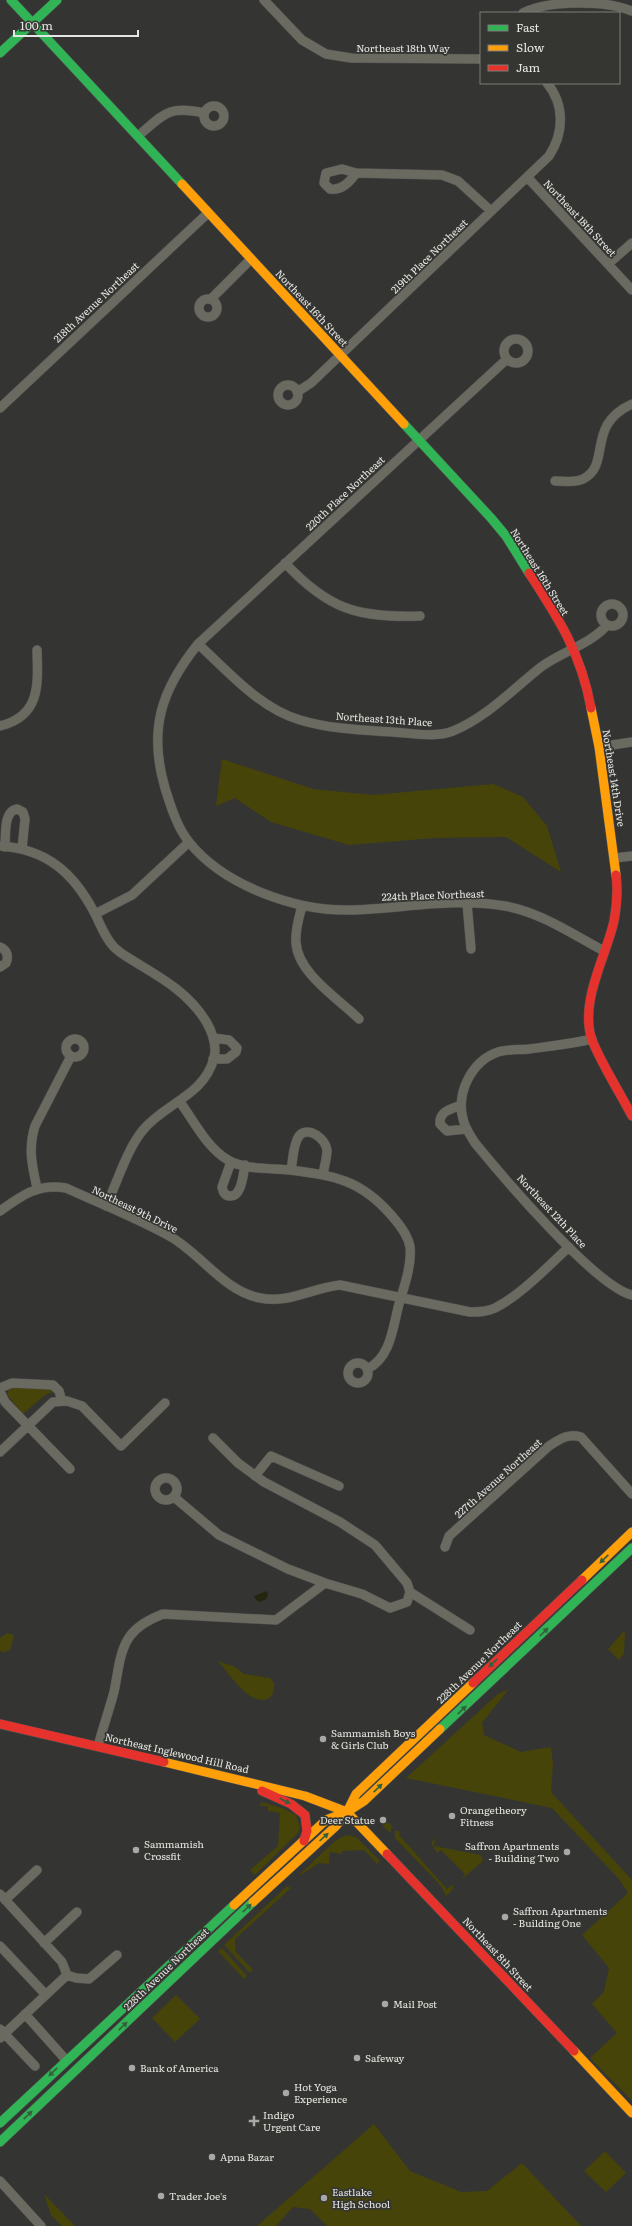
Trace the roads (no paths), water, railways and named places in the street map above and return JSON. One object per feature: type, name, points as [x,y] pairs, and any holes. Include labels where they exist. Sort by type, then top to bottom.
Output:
[{"type":"street","name":"Northeast 16th Street","points":[[11,0],[250,259],[341,355],[506,536],[574,647]]},
{"type":"street","points":[[0,53],[57,0]]},
{"type":"street","name":"Northeast 18th Way","points":[[264,0],[302,40],[326,54],[351,58],[480,59]]},
{"type":"street","points":[[525,12],[536,6],[559,1],[608,4],[632,11]]},
{"type":"street","name":"219th Place Northeast","points":[[297,392],[311,383],[491,211],[528,178],[555,147],[560,125],[558,101],[548,84]]},
{"type":"street","points":[[138,136],[172,110],[186,110],[204,113]]},
{"type":"street","points":[[356,173],[442,175],[458,182],[491,211]]},
{"type":"street","name":"Northeast 18th Street","points":[[528,178],[632,290]]},
{"type":"street","name":"218th Avenue Northeast","points":[[0,408],[208,212]]},
{"type":"street","points":[[608,264],[632,243]]},
{"type":"street","points":[[211,299],[250,259]]},
{"type":"street","name":"220th Place Northeast","points":[[198,644],[507,359]]},
{"type":"street","points":[[555,481],[576,481],[588,476],[596,465],[604,429],[608,421],[620,409],[632,404]]},
{"type":"street","points":[[285,563],[319,596],[338,606],[378,615],[420,616]]},
{"type":"street","points":[[574,647],[599,633],[607,625]]},
{"type":"street","points":[[198,644],[180,668],[166,694],[158,723],[158,750],[163,780],[172,812],[189,842],[208,860],[235,879],[275,898],[302,906],[296,942],[302,962],[319,984],[359,1019]]},
{"type":"street","name":"Northeast 13th Place","points":[[198,644],[247,690],[271,706],[298,720],[338,728],[428,734],[451,732],[485,713],[554,658],[574,647]]},
{"type":"street","name":"Northeast 14th Drive","points":[[574,647],[586,679],[599,747],[615,858],[618,897],[617,908],[591,993],[590,1018],[592,1039],[632,1116]]},
{"type":"street","points":[[0,726],[16,719],[34,701],[37,650]]},
{"type":"street","points":[[599,747],[632,742]]},
{"type":"street","points":[[95,914],[132,895],[189,842]]},
{"type":"street","points":[[10,847],[39,855],[70,876],[81,888],[113,947],[175,986],[188,997],[203,1016],[213,1038],[214,1059],[202,1081],[180,1102],[158,1115],[141,1132],[106,1206]]},
{"type":"street","points":[[615,858],[632,856]]},
{"type":"street","points":[[467,903],[471,949]]},
{"type":"street","name":"224th Place Northeast","points":[[302,906],[350,910],[467,903],[517,908],[536,916],[604,951]]},
{"type":"street","points":[[0,947],[5,950],[8,956],[6,963],[0,967]]},
{"type":"street","points":[[213,1038],[229,1040],[237,1048],[236,1052],[227,1059],[214,1059]]},
{"type":"street","points":[[461,1106],[444,1112],[441,1117],[440,1124],[447,1131],[466,1129],[461,1106],[465,1086],[470,1075],[487,1058],[499,1052],[570,1044],[592,1039]]},
{"type":"street","points":[[37,1188],[31,1161],[31,1138],[35,1126],[71,1056]]},
{"type":"street","points":[[180,1102],[211,1145],[219,1154],[231,1162],[323,1175],[346,1181],[368,1191],[400,1226],[410,1247],[408,1266],[390,1342],[376,1365],[367,1369]]},
{"type":"street","name":"Northeast 12th Place","points":[[466,1129],[484,1155],[569,1247],[606,1282],[618,1290],[632,1295]]},
{"type":"street","points":[[291,1170],[298,1138],[304,1133],[310,1132],[314,1133],[326,1146],[327,1154],[323,1175]]},
{"type":"street","points":[[231,1162],[222,1187],[224,1193],[229,1196],[235,1195],[239,1192],[245,1165]]},
{"type":"street","name":"Northeast 9th Drive","points":[[0,1211],[17,1198],[37,1188],[54,1186],[66,1188],[171,1237],[199,1256],[228,1283],[242,1292],[260,1298],[275,1300],[293,1298],[325,1287],[340,1285],[400,1299],[470,1312],[484,1312],[494,1309],[507,1300],[569,1247]]},
{"type":"street","points":[[0,1388],[12,1383],[53,1386],[59,1391],[62,1401]]},
{"type":"street","points":[[0,1391],[5,1402],[70,1469]]},
{"type":"street","points":[[0,1452],[53,1402],[67,1401],[82,1406],[121,1446],[165,1403]]},
{"type":"street","name":"227th Avenue Northeast","points":[[445,1547],[449,1536],[549,1446],[564,1436],[574,1435],[588,1444],[632,1494]]},
{"type":"street","points":[[213,1438],[238,1463],[255,1476],[340,1522],[375,1544],[406,1582],[410,1592],[470,1630]]},
{"type":"street","points":[[255,1476],[271,1456],[339,1486]]},
{"type":"street","points":[[174,1497],[219,1535],[288,1569],[325,1583],[362,1594],[390,1608],[407,1602],[410,1592]]},
{"type":"street","name":"228th Avenue Northeast","points":[[0,2142],[336,1826],[347,1812],[356,1794],[632,1532]]},
{"type":"street","name":"228th Avenue Northeast","points":[[0,2123],[66,2060],[326,1820],[347,1812],[364,1801],[510,1665],[632,1548]]},
{"type":"street","points":[[98,1746],[114,1692],[123,1651],[129,1636],[138,1626],[163,1614],[276,1620],[325,1583]]},
{"type":"street","points":[[510,1665],[508,1657],[511,1652],[538,1625],[542,1617]]},
{"type":"street","name":"Northeast Inglewood Hill Road","points":[[0,1724],[223,1775],[306,1796],[347,1812]]},
{"type":"street","points":[[223,1775],[279,1798],[301,1811],[307,1820],[307,1831],[304,1841]]},
{"type":"street","name":"Northeast 8th Street","points":[[347,1812],[632,2112]]},
{"type":"street","points":[[37,1870],[3,1897],[62,1962],[67,1975]]},
{"type":"street","points":[[205,1948],[210,1935],[234,1909],[240,1899]]},
{"type":"street","points":[[44,1943],[77,1912]]},
{"type":"street","points":[[176,1975],[180,1965],[199,1944],[198,1939]]},
{"type":"street","points":[[0,1946],[46,1995]]},
{"type":"street","points":[[67,1975],[76,1978],[90,1979],[117,1955]]},
{"type":"street","points":[[35,2066],[2,2033],[67,1975]]},
{"type":"street","points":[[25,2014],[66,2060]]},
{"type":"street","points":[[78,2068],[76,2061],[78,2057],[88,2047],[101,2028]]},
{"type":"street","points":[[0,2181],[41,2226]]},
{"type":"place","name":"Sammamish Boys & Girls Club","points":[[323,1739]]},
{"type":"place","name":"Orangetheory Fitness","points":[[452,1816]]},
{"type":"place","name":"Deer Statue","points":[[383,1820]]},
{"type":"place","name":"Sammamish Crossfit","points":[[136,1850]]},
{"type":"place","name":"Saffron Apartments - Building Two","points":[[567,1852]]},
{"type":"place","name":"Saffron Apartments - Building One","points":[[505,1917]]},
{"type":"place","name":"Mail Post","points":[[385,2004]]},
{"type":"place","name":"Safeway","points":[[357,2058]]},
{"type":"place","name":"Bank of America","points":[[132,2068]]},
{"type":"place","name":"Hot Yoga Experience","points":[[286,2093]]},
{"type":"place","name":"Indigo Urgent Care","points":[[254,2121]]},
{"type":"place","name":"Apna Bazar","points":[[212,2157]]},
{"type":"place","name":"Trader Joe's","points":[[161,2196]]},
{"type":"place","name":"Eastlake High School","points":[[324,2198]]}]
